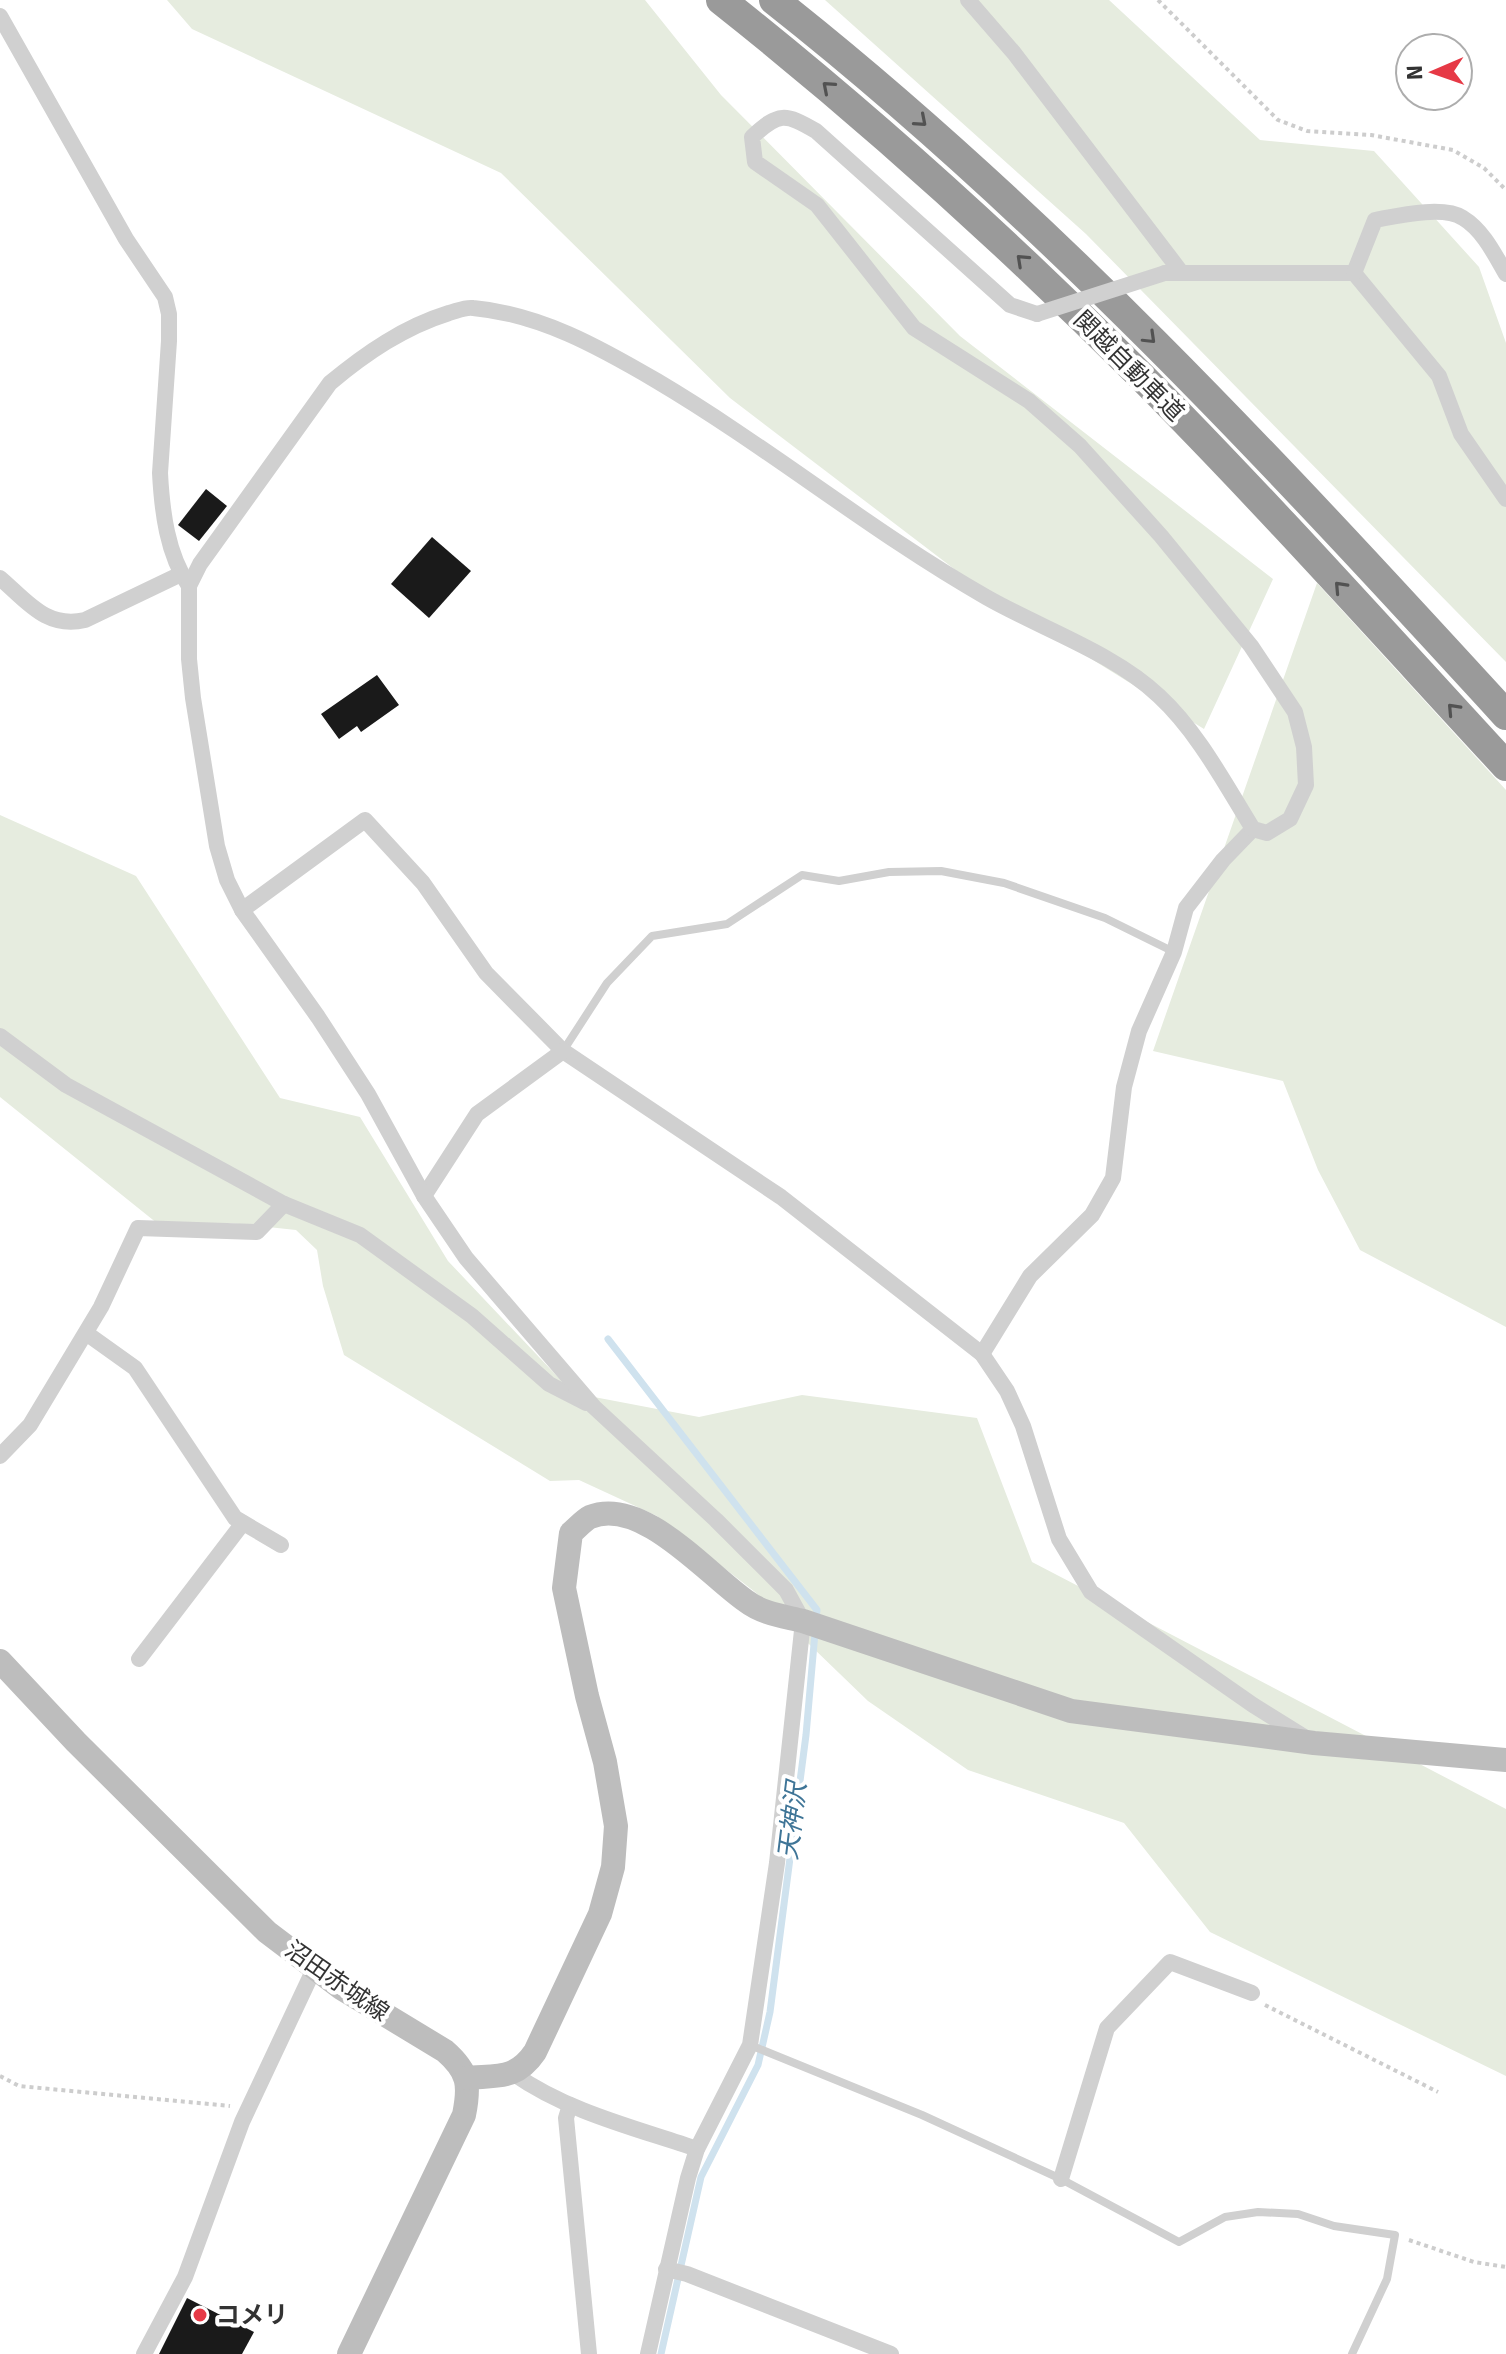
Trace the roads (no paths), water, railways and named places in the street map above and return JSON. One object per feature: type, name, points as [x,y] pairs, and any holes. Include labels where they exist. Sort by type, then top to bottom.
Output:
[{"type":"highway","name":"関越自動車道","points":[[721,0],[868,121],[1031,268],[1155,391],[1506,766]]},
{"type":"highway","name":"関越自動車道","points":[[774,0],[930,129],[1175,362],[1506,715]]},
{"type":"street","points":[[968,0],[1014,53],[1173,272]]},
{"type":"street","points":[[0,16],[126,239],[165,297],[169,314],[169,341],[161,494],[168,534],[185,580],[189,659],[217,846],[227,880],[242,910],[360,1081],[424,1196],[466,1258],[594,1407],[786,1590],[803,1621],[777,1863],[750,2045],[697,2149],[688,2178],[675,2271],[648,2354]]},
{"type":"street","points":[[0,578],[50,619],[72,623],[185,580],[200,564],[330,383],[354,362],[409,329],[469,307],[549,325],[607,352],[706,410],[917,555],[986,598],[1131,673],[1160,697],[1199,744],[1253,829],[1267,833],[1290,819],[1306,785],[1304,747],[1295,712],[1251,646],[1161,536],[1080,446],[1029,401],[914,328],[817,205],[755,162],[752,137],[769,121],[793,117],[816,131],[1010,305],[1037,314],[1173,272],[1354,273]]},
{"type":"street","points":[[1354,273],[1375,220],[1424,211],[1462,217],[1487,241],[1506,274]]},
{"type":"street","points":[[1354,273],[1439,376],[1461,434],[1506,499]]},
{"type":"street","points":[[242,910],[365,820],[423,883],[486,973],[563,1051],[781,1197],[982,1354],[1007,1391],[1018,1414],[1059,1539],[1091,1592],[1253,1705],[1314,1743]]},
{"type":"street","points":[[982,1354],[1030,1276],[1092,1215],[1113,1178],[1124,1087],[1139,1031],[1174,952],[1186,908],[1223,860],[1253,829]]},
{"type":"street","points":[[0,1036],[66,1085],[284,1204],[360,1235],[472,1316],[549,1384],[594,1407]]},
{"type":"street","points":[[424,1196],[477,1114],[563,1051]]},
{"type":"street","points":[[0,1456],[30,1425],[86,1333],[138,1228],[257,1232],[284,1204]]},
{"type":"street","points":[[86,1333],[135,1368],[235,1518],[281,1545]]},
{"type":"street","points":[[349,2354],[457,2133],[467,2102],[466,2078],[514,2074],[526,2066],[600,1914],[613,1867],[616,1826],[605,1762],[564,1588],[571,1533],[589,1517],[611,1514],[636,1518],[657,1530],[747,1602],[765,1612],[803,1621],[1071,1711],[1314,1743],[1506,1760]]},
{"type":"street","points":[[139,1659],[243,1523]]},
{"type":"street","name":"沼田赤城線","points":[[0,1661],[76,1742],[259,1923],[341,1988],[445,2051],[459,2063],[466,2078]]},
{"type":"street","points":[[1061,2179],[1107,2028],[1170,1962],[1256,1998]]},
{"type":"street","points":[[144,2354],[185,2277],[249,2108],[314,1969]]},
{"type":"street","points":[[514,2074],[570,2105],[697,2149]]},
{"type":"street","points":[[570,2105],[566,2118],[589,2354]]},
{"type":"street","points":[[675,2271],[891,2354]]},
{"type":"lane","points":[[563,1051],[607,983],[652,936],[727,924],[802,875],[839,881],[889,872],[941,871],[1004,883],[1105,918],[1174,952]]},
{"type":"lane","points":[[750,2045],[922,2115],[1061,2179],[1179,2242],[1225,2217],[1258,2212],[1298,2214],[1334,2226],[1395,2235],[1387,2279],[1352,2354]]},
{"type":"waterway","name":"天神沢","points":[[608,1339],[817,1610],[806,1735],[770,2012],[758,2065],[701,2177],[661,2354]]},
{"type":"place","name":"コメリ","points":[[200,2315]]}]
